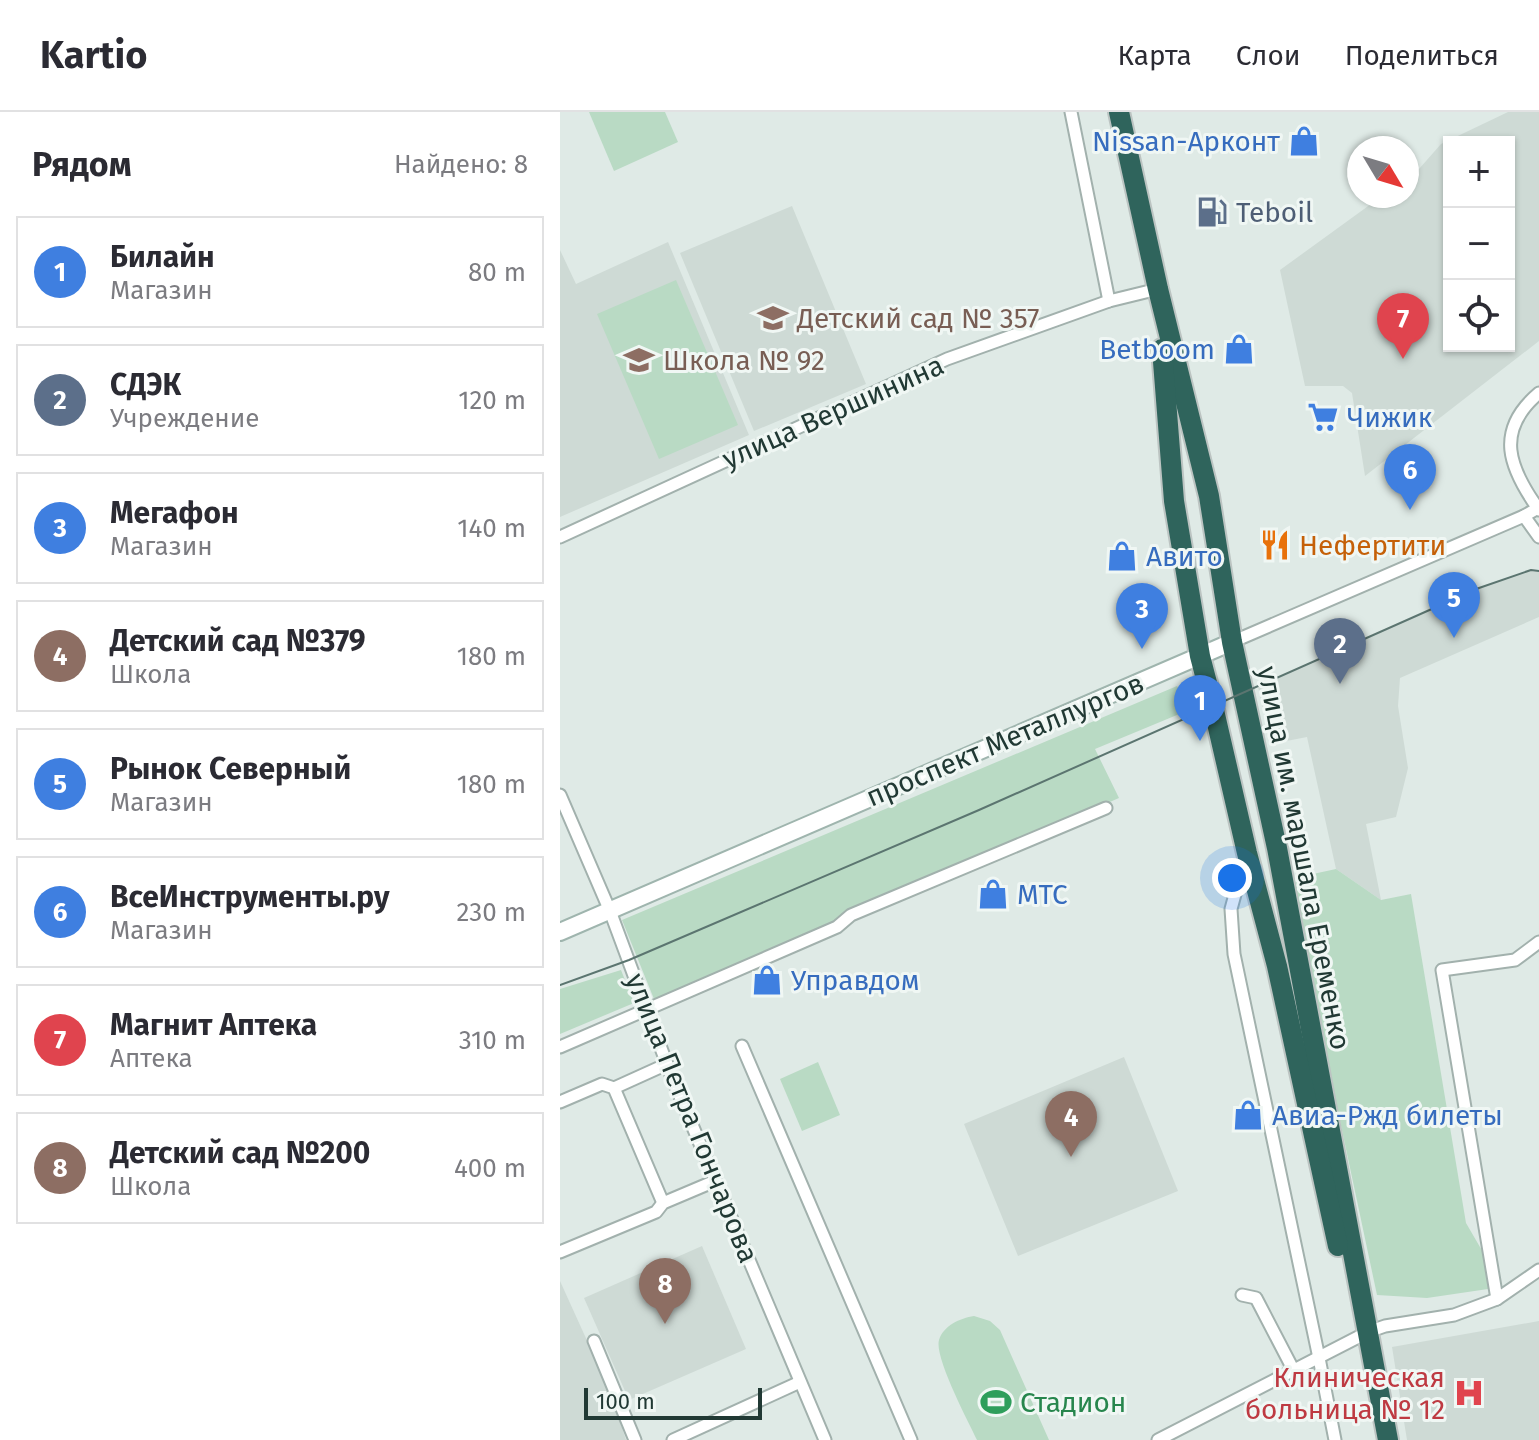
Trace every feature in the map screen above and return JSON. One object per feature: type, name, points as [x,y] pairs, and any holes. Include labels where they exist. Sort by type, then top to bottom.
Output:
[{"type":"highway","name":"улица им. маршала Еременко","points":[[1119,112],[1158,289],[1209,496],[1232,642],[1277,848],[1363,1334],[1376,1440]]},
{"type":"highway","name":"улица им. маршала Еременко","points":[[1158,289],[1174,501],[1200,656],[1277,966],[1388,1440]]},
{"type":"highway","points":[[1174,501],[1183,494],[1197,491],[1209,496]]},
{"type":"highway","points":[[1247,853],[1258,858],[1269,855],[1277,848]]},
{"type":"main road","name":"проспект Металлургов","points":[[560,932],[1232,642]]},
{"type":"street","points":[[1071,112],[1109,301]]},
{"type":"street","name":"улица Вершинина","points":[[560,537],[947,359],[1109,301],[1158,289]]},
{"type":"street","points":[[1538,509],[1514,466],[1510,440],[1515,420],[1539,393]]},
{"type":"street","name":"проспект Металлургов","points":[[1232,642],[1538,509]]},
{"type":"street","points":[[1524,516],[1539,537]]},
{"type":"street","name":"улица Петра Гончарова","points":[[560,795],[610,911],[715,1181],[825,1440]]},
{"type":"street","points":[[560,1047],[837,927],[851,915],[1106,808]]},
{"type":"street","points":[[1247,853],[1231,909],[1234,954],[1335,1440]]},
{"type":"street","points":[[1497,1299],[1442,970],[1515,960],[1539,942]]},
{"type":"street","points":[[742,1046],[911,1440]]},
{"type":"street","points":[[560,1102],[602,1084],[614,1088],[667,1064]]},
{"type":"street","points":[[614,1088],[663,1203]]},
{"type":"street","points":[[560,1252],[656,1212],[663,1203],[715,1181]]},
{"type":"street","points":[[1158,1440],[1363,1334],[1385,1326],[1454,1315],[1497,1299],[1539,1270]]},
{"type":"street","points":[[1242,1295],[1256,1298],[1294,1371]]},
{"type":"street","points":[[594,1341],[635,1440]]},
{"type":"street","points":[[673,1440],[800,1382]]},
{"type":"shaded area","points":[[1508,112],[1539,112],[1539,341],[1365,476],[1352,393],[1343,386],[1305,386],[1280,270],[1365,208],[1419,208],[1419,169],[1443,143],[1443,352],[1515,352],[1515,136],[1458,136]]},
{"type":"shaded area","name":"Детский сад № 357","points":[[792,206],[866,384],[754,431],[680,253]]},
{"type":"shaded area","name":"Школа № 92","points":[[668,242],[749,435],[560,517],[560,250],[576,284]]},
{"type":"shaded area","points":[[1531,570],[1539,571],[1539,617],[1400,678],[1398,706],[1408,768],[1396,817],[1366,824],[1381,900],[1336,869],[1307,737],[1271,744],[1258,687],[1479,588]]},
{"type":"shaded area","points":[[1124,1057],[1178,1191],[1018,1256],[964,1124]]},
{"type":"shaded area","points":[[702,1246],[746,1349],[629,1400],[584,1298]]},
{"type":"shaded area","points":[[560,1281],[609,1389],[626,1440],[560,1440]]},
{"type":"shaded area","name":"Клиническая больница № 12","points":[[1539,1321],[1539,1440],[1407,1440],[1392,1347]]},
{"type":"green space","points":[[589,112],[665,112],[678,142],[614,171]]},
{"type":"green space","points":[[676,280],[738,425],[659,459],[597,314]]},
{"type":"green space","points":[[1177,686],[1189,710],[1095,749],[1119,798],[654,999],[622,920]]},
{"type":"green space","points":[[1336,869],[1381,900],[1411,894],[1466,1223],[1498,1278],[1488,1289],[1427,1298],[1377,1295],[1291,890],[1299,877]]},
{"type":"green space","points":[[621,970],[634,1003],[560,1034],[560,989]]},
{"type":"green space","points":[[818,1062],[840,1115],[802,1131],[780,1079]]},
{"type":"green space","name":"Стадион","points":[[974,1316],[990,1321],[1000,1330],[1049,1440],[977,1440],[953,1389],[939,1348],[941,1335],[948,1327]]},
{"type":"tram line","points":[[560,985],[629,960],[979,810],[1479,588],[1531,570],[1539,571]]},
{"type":"place","name":"Nissan-Арконт","points":[[1304,141]]},
{"type":"place","name":"Teboil","points":[[1212,212]]},
{"type":"place","name":"Детский сад № 357","points":[[773,318]]},
{"type":"place","name":"Betboom","points":[[1239,349]]},
{"type":"place","name":"Магнит Аптека","points":[[1403,359]]},
{"type":"place","name":"Школа № 92","points":[[639,360]]},
{"type":"place","name":"Чижик","points":[[1323,417]]},
{"type":"place","name":"ВсеИнструменты.ру","points":[[1410,510]]},
{"type":"place","name":"Нефертити","points":[[1275,545]]},
{"type":"place","name":"Авито","points":[[1122,556]]},
{"type":"place","name":"Рынок Северный","points":[[1454,638]]},
{"type":"place","name":"Мегафон","points":[[1142,649]]},
{"type":"place","name":"СДЭК","points":[[1340,684]]},
{"type":"place","name":"Билайн","points":[[1200,741]]},
{"type":"place","name":"МТС","points":[[993,894]]},
{"type":"place","name":"Управдом","points":[[767,980]]},
{"type":"place","name":"Авиа-Ржд билеты","points":[[1248,1115]]},
{"type":"place","name":"Детский сад №379","points":[[1071,1157]]},
{"type":"place","name":"Детский сад №200","points":[[665,1324]]},
{"type":"place","name":"Клиническая больница № 12","points":[[1469,1393]]},
{"type":"place","name":"Стадион","points":[[996,1402]]}]
